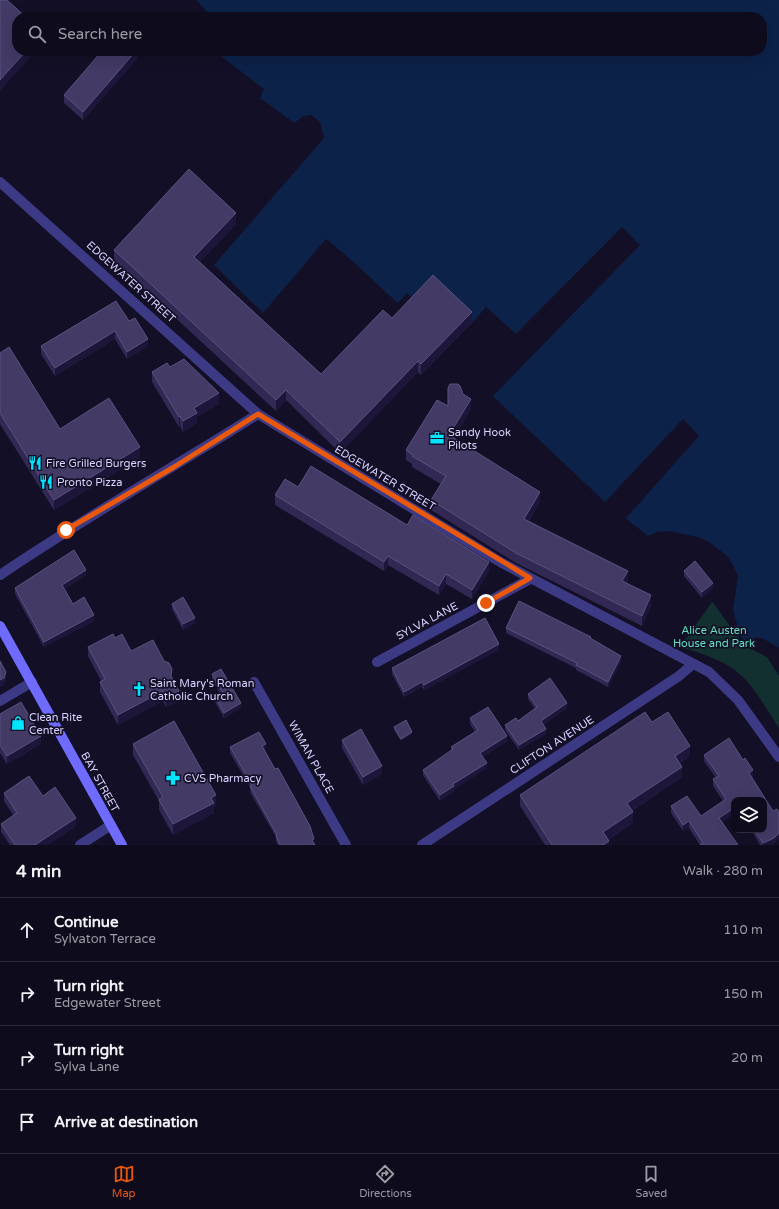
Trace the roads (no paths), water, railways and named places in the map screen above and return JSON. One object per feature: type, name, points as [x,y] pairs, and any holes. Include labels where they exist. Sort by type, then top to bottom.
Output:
[{"type":"main road","name":"BAY STREET","points":[[0,626],[122,845]]},
{"type":"street","name":"EDGEWATER STREET","points":[[0,182],[258,414],[530,578],[709,672],[738,700],[779,757]]},
{"type":"street","points":[[0,575],[66,530],[174,467],[258,414]]},
{"type":"street","name":"SYLVA LANE","points":[[377,662],[530,578]]},
{"type":"street","name":"CLIFTON AVENUE","points":[[422,845],[679,676],[693,664]]},
{"type":"street","points":[[0,701],[32,682]]},
{"type":"street","name":"WIMAN PLACE","points":[[254,682],[346,845]]},
{"type":"street","points":[[80,845],[110,825]]},
{"type":"water","points":[[177,0],[779,0],[779,674],[768,656],[747,645],[718,606],[729,582],[722,571],[707,560],[680,548],[657,543],[605,502],[483,387],[486,307],[472,323],[415,300],[407,293],[398,303],[326,239],[263,313],[214,265],[324,138],[320,122],[311,115],[304,116],[294,123],[260,98],[264,89],[221,56],[767,56],[767,12],[191,12]]},
{"type":"place","name":"Sandy Hook Pilots","points":[[437,438]]},
{"type":"place","name":"Fire Grilled Burgers","points":[[35,463]]},
{"type":"place","name":"Pronto Pizza","points":[[46,482]]},
{"type":"place","name":"Saint Mary's Roman Catholic Church","points":[[139,689]]},
{"type":"place","name":"Clean Rite Center","points":[[18,723]]},
{"type":"place","name":"CVS Pharmacy","points":[[173,778]]},
{"type":"park label","name":"Alice Austen House and Park","points":[[714,636]]}]
